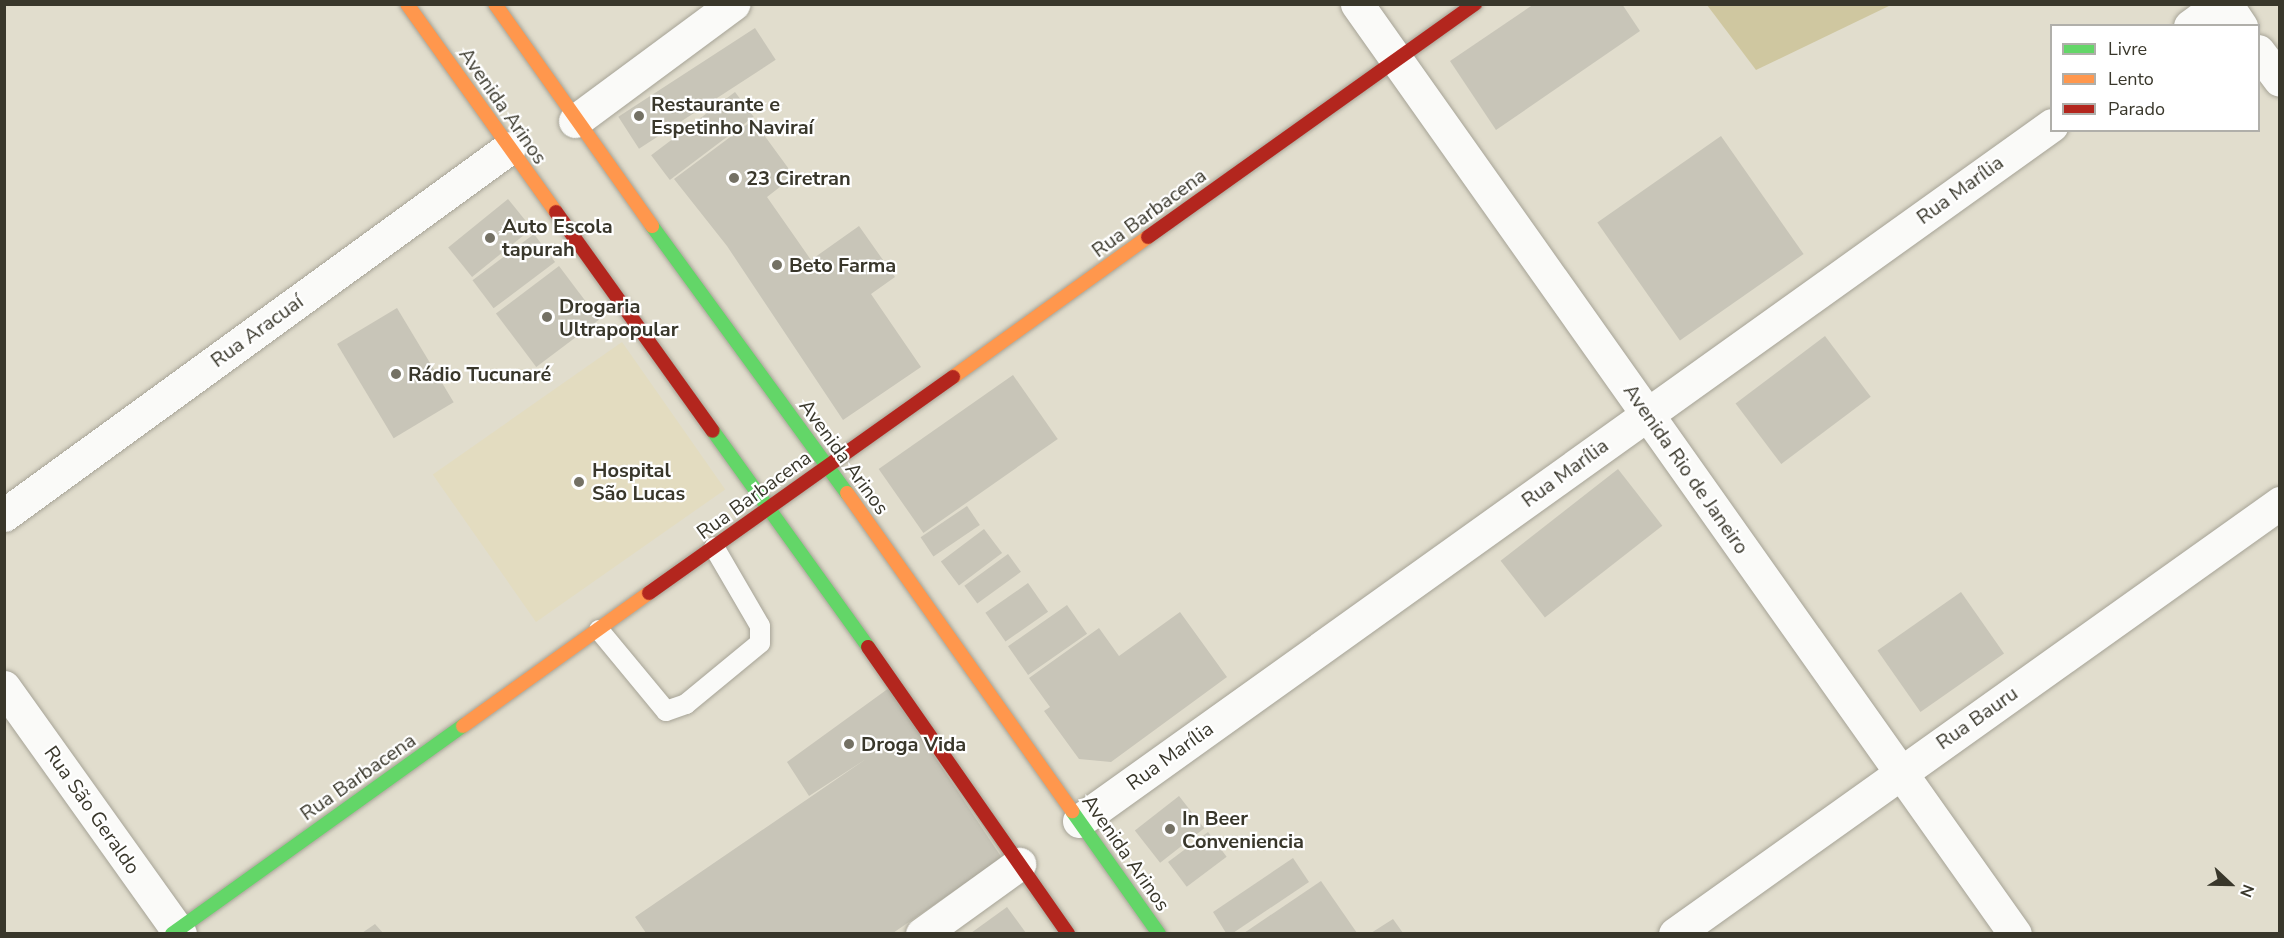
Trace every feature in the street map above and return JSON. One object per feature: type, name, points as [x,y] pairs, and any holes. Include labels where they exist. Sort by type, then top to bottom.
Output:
[{"type":"main road","name":"Avenida Arinos","points":[[407,4],[767,510],[917,715],[1068,933]]},
{"type":"main road","name":"Avenida Arinos","points":[[495,4],[575,122],[828,466],[1159,933]]},
{"type":"main road","name":"Rua Barbacena","points":[[177,932],[1475,4]]},
{"type":"street","points":[[575,122],[733,4]]},
{"type":"street","name":"Avenida Rio de Janeiro","points":[[1357,4],[2015,933]]},
{"type":"street","points":[[2193,24],[2220,4]]},
{"type":"street","points":[[2226,4],[2240,24]]},
{"type":"street","points":[[2260,52],[2280,80]]},
{"type":"street","name":"Rua Marília","points":[[1079,821],[2050,126]]},
{"type":"street","name":"Rua Aracuaí","points":[[4,514],[509,148]]},
{"type":"street","name":"Rua Bauru","points":[[1675,933],[2280,503]]},
{"type":"street","name":"Rua São Geraldo","points":[[4,687],[177,932]]},
{"type":"street","points":[[922,933],[1019,864]]},
{"type":"lane","points":[[599,630],[666,711],[687,704],[760,643],[760,626],[714,547]]},
{"type":"shaded area","points":[[1707,5],[1891,5],[1756,70]]},
{"type":"shaded area","name":"Hospital São Lucas","points":[[622,342],[725,489],[536,622],[433,474]]},
{"type":"building","points":[[1534,4],[1622,4],[1640,31],[1496,130],[1450,61]]},
{"type":"building","points":[[755,28],[776,60],[639,149],[618,117]]},
{"type":"building","points":[[735,92],[754,117],[670,180],[651,155]]},
{"type":"building","points":[[753,120],[794,176],[767,197],[811,260],[859,226],[895,277],[871,294],[921,367],[843,420],[727,246],[674,179]]},
{"type":"building","points":[[1721,136],[1804,254],[1680,341],[1597,223]]},
{"type":"building","name":"Auto Escola tapurah","points":[[508,199],[532,229],[472,277],[448,247]]},
{"type":"building","points":[[534,234],[555,262],[494,308],[473,280]]},
{"type":"building","name":"Drogaria Ultrapopular","points":[[559,266],[599,320],[536,367],[496,314]]},
{"type":"building","name":"Rádio Tucunaré","points":[[397,308],[454,402],[394,438],[337,344]]},
{"type":"building","points":[[1825,336],[1871,397],[1781,464],[1736,403]]},
{"type":"building","points":[[1013,375],[1058,439],[923,533],[879,469]]},
{"type":"building","points":[[1618,469],[1662,526],[1545,617],[1501,561]]},
{"type":"building","points":[[967,506],[980,525],[933,556],[921,537]]},
{"type":"building","points":[[984,529],[1002,553],[959,585],[941,561]]},
{"type":"building","points":[[1008,554],[1021,572],[977,604],[964,586]]},
{"type":"building","points":[[1028,583],[1048,612],[1005,641],[985,613]]},
{"type":"building","points":[[1961,592],[2004,653],[1920,712],[1877,651]]},
{"type":"building","points":[[1067,605],[1087,634],[1028,675],[1008,646]]},
{"type":"building","points":[[1180,612],[1227,677],[1111,762],[1079,759],[1044,711],[1050,707],[1029,678],[1099,628],[1119,656]]},
{"type":"building","points":[[889,688],[1002,858],[893,933],[646,933],[635,917],[866,759],[809,796],[787,762]]},
{"type":"building","name":"In Beer Conveniencia","points":[[1179,796],[1204,828],[1160,863],[1135,830]]},
{"type":"building","points":[[1208,832],[1227,857],[1187,887],[1168,862]]},
{"type":"building","points":[[1293,858],[1309,882],[1233,933],[1226,933],[1213,912]]},
{"type":"building","points":[[1321,881],[1357,933],[1244,933]]},
{"type":"building","points":[[1007,907],[1026,933],[971,933]]},
{"type":"building","points":[[1393,919],[1403,933],[1371,933]]},
{"type":"building","points":[[375,924],[383,933],[362,933]]},
{"type":"traffic: fast","points":[[652,226],[847,493]]},
{"type":"traffic: fast","points":[[713,431],[868,647]]},
{"type":"traffic: fast","points":[[172,934],[463,726]]},
{"type":"traffic: fast","points":[[1072,811],[1159,934]]},
{"type":"traffic: slow","points":[[407,4],[556,212]]},
{"type":"traffic: slow","points":[[495,4],[652,226]]},
{"type":"traffic: slow","points":[[953,377],[1148,237]]},
{"type":"traffic: slow","points":[[847,493],[1072,811]]},
{"type":"traffic: slow","points":[[463,726],[649,593]]},
{"type":"traffic: jam","points":[[1148,237],[1475,4]]},
{"type":"traffic: jam","points":[[556,212],[713,431]]},
{"type":"traffic: jam","points":[[649,593],[953,377]]},
{"type":"traffic: jam","points":[[868,647],[1068,934]]},
{"type":"place","name":"Restaurante e Espetinho Naviraí","points":[[639,116]]},
{"type":"place","name":"23 Ciretran","points":[[734,178]]},
{"type":"place","name":"Auto Escola tapurah","points":[[490,238]]},
{"type":"place","name":"Beto Farma","points":[[777,265]]},
{"type":"place","name":"Drogaria Ultrapopular","points":[[547,317]]},
{"type":"place","name":"Rádio Tucunaré","points":[[396,374]]},
{"type":"place","name":"Hospital São Lucas","points":[[579,482]]},
{"type":"place","name":"Droga Vida","points":[[849,744]]},
{"type":"place","name":"In Beer Conveniencia","points":[[1170,829]]}]
